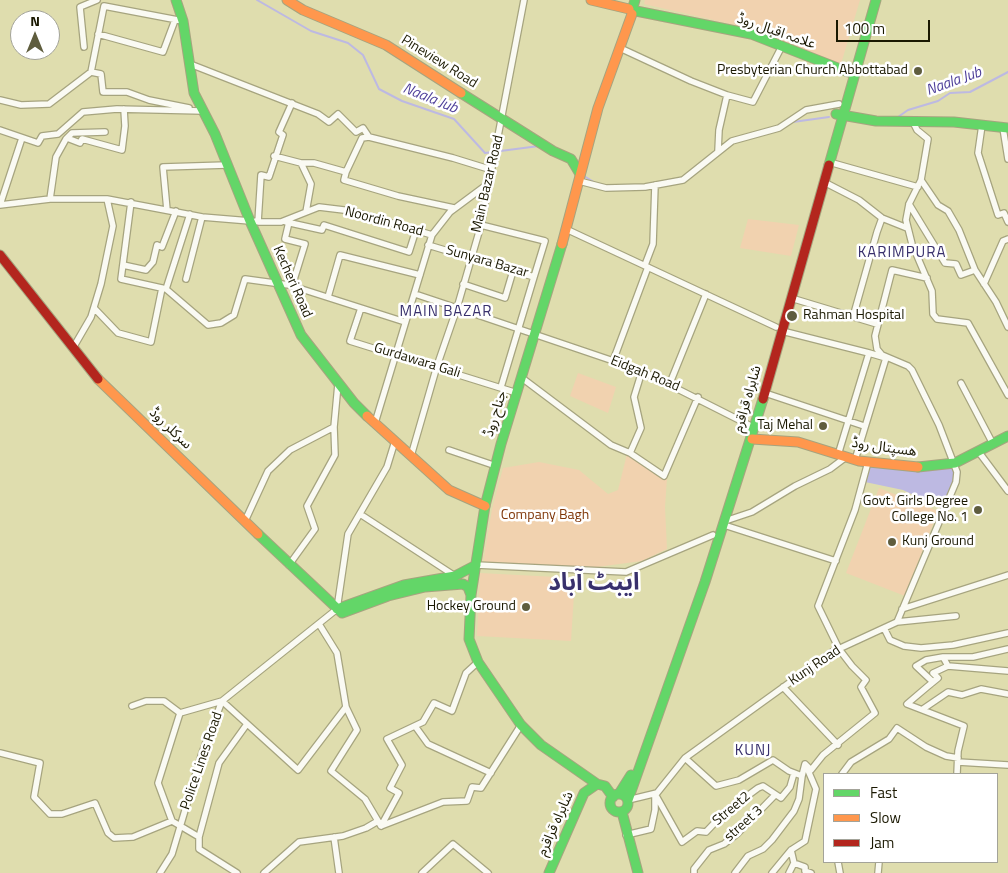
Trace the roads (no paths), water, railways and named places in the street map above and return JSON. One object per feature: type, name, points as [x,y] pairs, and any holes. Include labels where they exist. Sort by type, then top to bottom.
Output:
[{"type":"main road","name":"Kecheri Road","points":[[176,0],[190,64],[194,93],[254,222],[278,284],[301,335],[338,384],[374,423],[449,490],[486,506]]},
{"type":"main road","name":"Pineview Road","points":[[288,0],[303,10],[381,43],[553,152],[571,159]]},
{"type":"main road","name":"علامہ اقبال روڈ","points":[[592,0],[752,34],[848,72]]},
{"type":"main road","name":"شاہراہ قراقرم","points":[[622,812],[627,809],[628,800],[725,523],[752,439],[765,393],[779,329],[791,298],[824,182],[839,114],[838,104],[869,0]]},
{"type":"main road","name":"شاہراہ قراقرم","points":[[616,795],[628,783],[749,425],[779,329],[839,114],[876,0]]},
{"type":"main road","name":"جناح روڈ","points":[[597,784],[541,745],[500,697],[478,662],[469,639],[471,595],[486,506],[496,466],[566,229],[598,108],[633,8]]},
{"type":"main road","points":[[839,114],[876,121],[982,125],[1005,128]]},
{"type":"main road","points":[[579,177],[576,164],[571,159],[585,154]]},
{"type":"main road","name":"سرکلر روڈ","points":[[0,255],[73,348],[111,392],[289,565],[337,609]]},
{"type":"main road","name":"ھسپتال روڈ","points":[[752,439],[798,442],[846,457],[912,468],[955,463],[1008,436]]},
{"type":"main road","points":[[455,580],[476,565]]},
{"type":"main road","points":[[455,580],[468,587],[471,595]]},
{"type":"main road","points":[[337,609],[404,585],[455,580],[468,581],[472,585]]},
{"type":"main road","name":"شاہراہ قراقرم","points":[[549,873],[579,800],[584,793],[597,784]]},
{"type":"main road","points":[[597,784],[605,786],[616,795],[624,796],[628,800]]},
{"type":"main road","points":[[616,795],[610,802],[611,808],[616,812],[622,812],[626,835],[638,873]]},
{"type":"street","points":[[84,47],[80,8],[97,0]]},
{"type":"street","name":"Main Bazar Road","points":[[411,456],[480,224],[524,0]]},
{"type":"street","points":[[0,100],[21,105],[48,104],[90,72],[98,34],[104,6],[179,20],[163,52],[98,34]]},
{"type":"street","points":[[620,48],[691,81],[727,95],[753,102],[782,46]]},
{"type":"street","points":[[190,64],[292,103],[318,114],[329,122],[338,114],[356,132],[363,128],[369,137]]},
{"type":"street","points":[[90,72],[101,74],[103,92],[127,92],[149,100],[204,111]]},
{"type":"street","points":[[718,150],[718,130],[727,95]]},
{"type":"street","points":[[254,222],[261,175],[269,176],[274,156],[283,135],[279,132],[292,103]]},
{"type":"street","points":[[579,177],[606,188],[656,185],[682,180],[718,150],[732,141],[778,128],[806,110],[838,104]]},
{"type":"street","points":[[0,130],[38,143],[42,136],[58,134],[83,112],[124,109],[204,111]]},
{"type":"street","points":[[67,138],[80,144],[82,139],[122,150],[125,126],[124,109]]},
{"type":"street","points":[[913,122],[917,130],[928,139],[921,180],[909,204],[906,220],[907,228],[932,291],[934,317],[968,323],[1008,395]]},
{"type":"street","points":[[982,125],[978,153],[998,215],[1004,213],[1008,222]]},
{"type":"street","points":[[1005,128],[1008,160]]},
{"type":"street","points":[[50,199],[56,157],[67,138],[72,134],[105,132]]},
{"type":"street","points":[[454,208],[398,196],[344,180],[362,138],[369,137],[492,170]]},
{"type":"street","points":[[0,205],[22,138]]},
{"type":"street","points":[[274,156],[301,164],[314,163],[346,172]]},
{"type":"street","points":[[829,162],[918,187]]},
{"type":"street","points":[[301,164],[311,184],[306,212]]},
{"type":"street","points":[[167,210],[163,167],[227,165]]},
{"type":"street","points":[[921,180],[938,205],[948,211],[956,224],[975,270],[1008,327]]},
{"type":"street","points":[[824,182],[859,200],[882,218],[907,228]]},
{"type":"street","points":[[374,423],[432,235],[454,208],[489,183]]},
{"type":"street","points":[[613,360],[653,244],[656,185]]},
{"type":"street","name":"Noordin Road","points":[[0,205],[50,199],[107,199],[132,202],[202,217],[254,222],[281,222],[320,207],[352,211],[432,235]]},
{"type":"street","points":[[73,348],[94,308],[113,226],[107,199]]},
{"type":"street","points":[[132,202],[121,279],[164,289],[208,325],[221,323],[234,315],[245,279],[292,286],[405,322]]},
{"type":"street","points":[[909,204],[944,263],[956,264],[961,276],[975,270]]},
{"type":"street","points":[[123,265],[146,270],[153,262],[157,245],[162,247],[176,211]]},
{"type":"street","points":[[94,308],[118,333],[151,342],[164,289],[190,214]]},
{"type":"street","points":[[186,279],[202,217]]},
{"type":"street","points":[[854,317],[876,232],[882,218]]},
{"type":"street","points":[[281,222],[289,222],[322,230],[324,225],[409,252],[416,230]]},
{"type":"street","points":[[289,222],[285,239],[305,244],[292,286]]},
{"type":"street","name":"Sunyara Bazar","points":[[428,245],[534,277],[545,241],[480,224]]},
{"type":"street","points":[[566,229],[779,329],[886,358],[908,366],[912,370],[955,463],[957,472],[956,482],[896,622]]},
{"type":"street","points":[[984,284],[1003,241],[1008,239]]},
{"type":"street","points":[[328,297],[340,254],[420,275]]},
{"type":"street","points":[[886,358],[877,349],[875,336],[877,321],[892,270],[927,278]]},
{"type":"street","points":[[463,284],[505,298],[513,271]]},
{"type":"street","points":[[501,387],[534,277]]},
{"type":"street","points":[[415,294],[535,334]]},
{"type":"street","points":[[670,383],[706,294]]},
{"type":"street","points":[[791,298],[854,317],[877,321]]},
{"type":"street","name":"Gurdawara Gali","points":[[361,308],[350,341],[437,366],[517,393]]},
{"type":"street","name":"Eidgah Road","points":[[535,334],[642,371],[670,383],[749,425]]},
{"type":"street","points":[[846,457],[849,420],[869,353]]},
{"type":"street","points":[[725,523],[752,512],[795,486],[830,469],[846,457],[864,426],[886,358]]},
{"type":"street","points":[[630,453],[642,428],[634,397],[642,371]]},
{"type":"street","points":[[522,378],[611,445],[630,453],[664,476],[698,398]]},
{"type":"street","points":[[961,383],[993,444]]},
{"type":"street","points":[[289,565],[315,529],[306,506],[335,455],[334,427],[338,384]]},
{"type":"street","points":[[765,393],[864,426]]},
{"type":"street","points":[[244,521],[268,471],[290,450],[334,427]]},
{"type":"street","points":[[337,609],[348,534],[387,467],[395,441]]},
{"type":"street","points":[[449,450],[496,466]]},
{"type":"street","points":[[978,451],[1008,491]]},
{"type":"street","points":[[805,764],[811,770],[823,755],[875,713],[861,687],[866,680],[839,649],[818,606],[856,510],[868,462]]},
{"type":"street","points":[[360,514],[455,580]]},
{"type":"street","points":[[725,523],[836,561]]},
{"type":"street","points":[[476,565],[626,572],[713,535]]},
{"type":"street","points":[[902,609],[1008,575]]},
{"type":"street","name":"Police Lines Road","points":[[162,872],[172,854],[202,753],[222,702],[337,609]]},
{"type":"street","points":[[896,622],[956,616]]},
{"type":"street","name":"Kunj Road","points":[[654,794],[666,785],[685,758],[783,687],[839,649],[896,622]]},
{"type":"street","points":[[319,624],[336,653],[346,706],[357,730],[331,771],[365,799],[380,823]]},
{"type":"street","points":[[884,628],[890,640],[904,646],[921,648],[953,645],[1008,632]]},
{"type":"street","points":[[933,682],[916,666],[926,660],[943,657],[973,657],[1008,649]]},
{"type":"street","points":[[943,657],[948,666]]},
{"type":"street","points":[[380,823],[399,793],[390,788],[402,765],[387,739],[423,722],[434,703],[452,711],[466,673],[478,662]]},
{"type":"street","points":[[957,773],[964,726],[907,704],[938,678],[933,673],[948,666],[1008,671]]},
{"type":"street","points":[[783,687],[838,744]]},
{"type":"street","points":[[923,709],[948,692],[962,695],[981,689],[1008,694]]},
{"type":"street","points":[[132,706],[146,701],[164,701],[180,713]]},
{"type":"street","points":[[180,713],[222,702],[298,770],[346,706]]},
{"type":"street","points":[[180,713],[158,784],[172,821],[199,837]]},
{"type":"street","points":[[237,873],[199,849],[199,837],[219,763],[248,724]]},
{"type":"street","points":[[264,873],[299,842],[334,837],[443,802],[467,801],[472,787],[481,788],[522,725]]},
{"type":"street","points":[[415,726],[428,744],[491,773]]},
{"type":"street","points":[[843,773],[851,762],[889,739],[898,728],[926,747],[946,756],[958,760],[1008,765]]},
{"type":"street","points":[[0,753],[40,763],[34,797],[50,814],[62,814],[94,803],[108,834],[114,838],[133,837],[172,821]]},
{"type":"street","points":[[685,758],[716,786],[739,780],[773,760],[802,776]]},
{"type":"street","points":[[735,873],[748,856],[764,848],[772,840],[794,811],[799,799],[805,764]]},
{"type":"street","points":[[772,873],[791,850],[805,841],[816,789],[805,764]]},
{"type":"street","points":[[775,794],[781,798],[790,787],[794,773]]},
{"type":"street","name":"Street2","points":[[654,794],[682,842],[697,831],[706,832],[723,814],[758,788],[762,786],[775,794]]},
{"type":"street","points":[[626,835],[651,829],[655,810],[654,794],[628,800]]},
{"type":"street","name":"street 3","points":[[694,873],[694,869],[709,850],[724,844],[738,834],[775,794]]},
{"type":"street","points":[[334,837],[339,873]]},
{"type":"street","points":[[422,873],[453,844],[488,873]]},
{"type":"street","points":[[789,873],[794,863],[791,850]]},
{"type":"street","points":[[794,863],[805,867],[805,871],[811,873]]},
{"type":"waterway","name":"Naala Jub","points":[[257,0],[311,31],[348,43],[363,55],[379,89],[402,101],[454,119],[485,153],[539,146]]},
{"type":"waterway","name":"Naala Jub","points":[[898,117],[908,110],[938,101],[950,93],[970,92],[1008,72]]},
{"type":"waterway","name":"Naala Jub","points":[[793,122],[829,117]]},
{"type":"waterway","name":"Naala Jub","points":[[584,176],[597,184]]},
{"type":"place","name":"Presbyterian Church Abbottabad","points":[[918,71]]},
{"type":"place","name":"Rahman Hospital","points":[[792,316]]},
{"type":"place","name":"Taj Mehal","points":[[823,426]]},
{"type":"place","name":"Govt. Girls Degree College No. 1","points":[[978,510]]},
{"type":"place","name":"Kunj Ground","points":[[892,542]]},
{"type":"place","name":"Hockey Ground","points":[[526,607]]},
{"type":"district","name":"KARIMPURA","points":[[902,253]]},
{"type":"district","name":"MAIN BAZAR","points":[[446,312]]},
{"type":"district","name":"ایبٹ آباد","points":[[594,584]]},
{"type":"district","name":"KUNJ","points":[[753,751]]},
{"type":"park label","name":"Company Bagh","points":[[545,516]]}]
